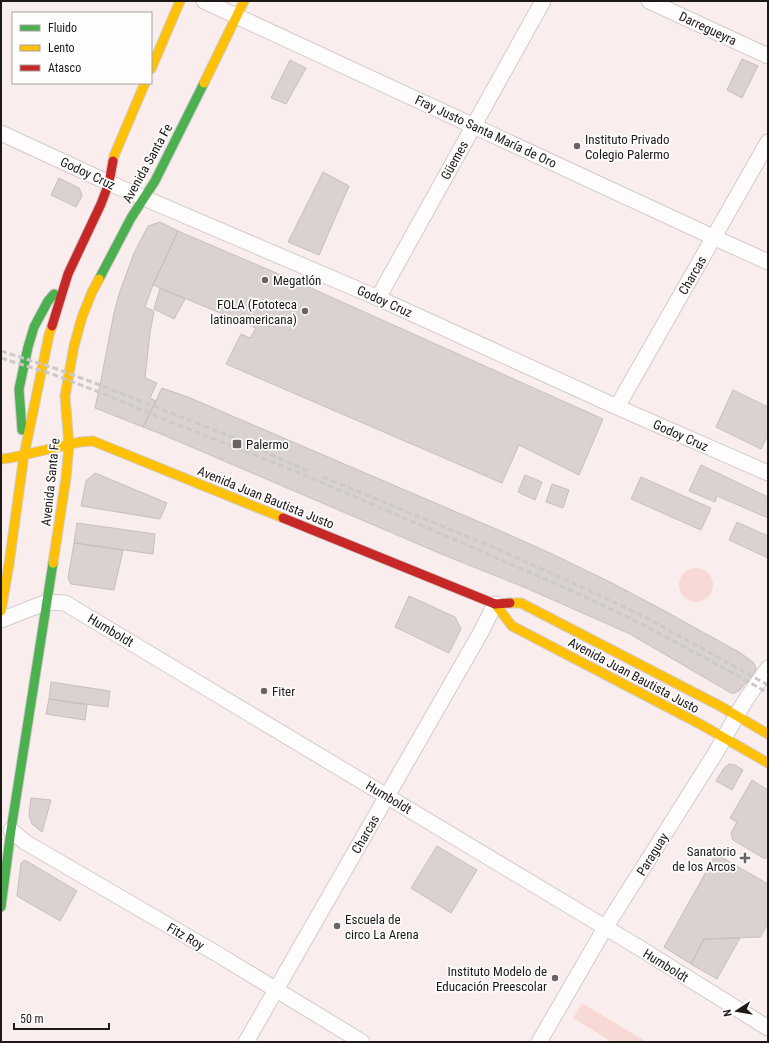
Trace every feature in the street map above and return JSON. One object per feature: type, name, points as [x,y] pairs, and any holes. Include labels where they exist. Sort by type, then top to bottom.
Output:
[{"type":"main road","points":[[152,67],[180,1]]},
{"type":"main road","name":"Avenida Santa Fe","points":[[1,907],[8,825],[47,602],[66,478],[69,445],[65,396],[74,346],[82,317],[92,292],[131,218],[155,181],[244,1]]},
{"type":"main road","name":"Avenida Santa Fe","points":[[1,611],[24,455],[49,335],[68,274],[101,204],[109,183],[114,156],[145,84]]},
{"type":"main road","name":"Avenida Santa Fe","points":[[24,455],[19,389],[28,347],[34,327],[48,302],[68,274]]},
{"type":"main road","name":"Avenida Juan Bautista Justo","points":[[1,459],[80,442],[93,441],[495,604],[521,603],[737,716],[768,734]]},
{"type":"main road","name":"Avenida Juan Bautista Justo","points":[[495,604],[512,626],[700,724],[768,763]]},
{"type":"street","name":"Fray Justo Santa María de Oro","points":[[204,1],[768,262]]},
{"type":"street","name":"Güemes","points":[[378,298],[543,1]]},
{"type":"street","name":"Darregueyra","points":[[649,1],[768,56]]},
{"type":"street","name":"Godoy Cruz","points":[[1,133],[109,183],[378,298],[768,474]]},
{"type":"street","name":"Charcas","points":[[617,407],[768,142]]},
{"type":"street","name":"Humboldt","points":[[1,620],[47,602],[65,603],[387,796],[768,1028]]},
{"type":"street","name":"Charcas","points":[[246,1042],[477,639],[495,604]]},
{"type":"street","name":"Paraguay","points":[[539,1042],[605,928],[715,754],[745,701],[768,668]]},
{"type":"street","name":"Fitz Roy","points":[[8,825],[25,842],[219,955],[362,1042]]},
{"type":"shaded area","points":[[696,568],[708,573],[713,585],[708,597],[696,602],[684,597],[679,585],[684,573]]},
{"type":"shaded area","points":[[582,1003],[647,1042],[612,1042],[573,1018]]},
{"type":"building","points":[[742,59],[758,66],[742,98],[727,90]]},
{"type":"building","points":[[290,60],[306,68],[286,104],[271,98]]},
{"type":"building","points":[[323,172],[349,186],[319,255],[288,242]]},
{"type":"building","points":[[59,178],[79,188],[82,196],[76,207],[51,195]]},
{"type":"building","points":[[160,222],[178,231],[153,285],[145,307],[154,311],[145,378],[157,383],[150,398],[156,401],[143,427],[95,408],[119,294],[134,253],[148,226]]},
{"type":"building","points":[[178,231],[302,284],[603,419],[579,475],[519,445],[502,483],[226,364],[241,334],[250,338],[256,328],[153,285]]},
{"type":"building","points":[[160,288],[185,299],[174,319],[154,309]]},
{"type":"building","points":[[162,388],[188,397],[548,552],[612,583],[739,652],[753,662],[756,667],[755,672],[740,690],[735,693],[731,693],[630,634],[526,588],[446,556],[143,427]]},
{"type":"building","points":[[733,390],[768,407],[768,435],[761,449],[716,427]]},
{"type":"building","points":[[701,465],[768,497],[768,518],[717,496],[715,502],[689,491]]},
{"type":"building","points":[[95,473],[167,503],[160,519],[81,506],[86,481]]},
{"type":"building","points":[[525,475],[542,482],[535,500],[518,492]]},
{"type":"building","points":[[641,477],[711,508],[701,530],[631,499]]},
{"type":"building","points":[[552,484],[569,490],[563,508],[546,502]]},
{"type":"building","points":[[737,522],[768,536],[768,558],[729,540]]},
{"type":"building","points":[[77,523],[155,534],[153,554],[74,543]]},
{"type":"building","points":[[74,543],[123,550],[114,590],[71,584],[68,578]]},
{"type":"building","points":[[409,596],[455,617],[461,629],[449,653],[395,627]]},
{"type":"building","points":[[51,682],[110,691],[108,707],[49,699]]},
{"type":"building","points":[[49,699],[87,705],[85,720],[46,714]]},
{"type":"building","points":[[729,764],[735,765],[743,770],[732,790],[716,781],[724,768]]},
{"type":"building","points":[[752,780],[768,790],[768,855],[765,859],[733,840],[731,833],[737,822],[730,818]]},
{"type":"building","points":[[31,798],[51,800],[42,832],[32,824],[29,815]]},
{"type":"building","points":[[437,846],[477,870],[451,913],[411,888]]},
{"type":"building","points":[[716,854],[768,884],[768,924],[760,937],[704,939],[691,964],[664,947]]},
{"type":"building","points":[[25,860],[77,891],[60,921],[17,896],[21,863]]},
{"type":"building","points":[[740,938],[717,979],[691,964],[704,939]]},
{"type":"railway","points":[[1,351],[100,385],[237,439],[308,471]]},
{"type":"railway","points":[[1,358],[52,374],[99,392],[302,474],[568,589],[640,623],[768,693]]},
{"type":"railway","points":[[323,477],[495,548],[571,582],[643,616],[768,685]]},
{"type":"traffic: fast","points":[[99,279],[131,218],[155,181],[204,83]]},
{"type":"traffic: fast","points":[[22,430],[19,389],[28,347],[34,327],[48,301],[54,294]]},
{"type":"traffic: fast","points":[[1,907],[11,830],[53,563]]},
{"type":"traffic: slow","points":[[152,67],[180,1]]},
{"type":"traffic: slow","points":[[204,83],[244,1]]},
{"type":"traffic: slow","points":[[113,161],[145,84]]},
{"type":"traffic: slow","points":[[53,563],[66,478],[69,445],[65,396],[74,346],[82,317],[99,279]]},
{"type":"traffic: slow","points":[[1,611],[24,455],[52,326]]},
{"type":"traffic: slow","points":[[1,459],[80,442],[93,441],[283,518]]},
{"type":"traffic: slow","points":[[510,603],[521,603],[720,706],[768,734]]},
{"type":"traffic: slow","points":[[495,604],[512,626],[700,724],[768,763]]},
{"type":"traffic: jam","points":[[52,326],[68,274],[101,204],[109,183],[113,161]]},
{"type":"traffic: jam","points":[[283,518],[495,604],[510,603]]},
{"type":"place","name":"Instituto Privado Colegio Palermo","points":[[577,146]]},
{"type":"place","name":"Megatlón","points":[[265,280]]},
{"type":"place","name":"FOLA (Fototeca latinoamericana)","points":[[305,311]]},
{"type":"place","name":"Palermo","points":[[237,444]]},
{"type":"place","name":"Fiter","points":[[264,691]]},
{"type":"place","name":"Sanatorio de los Arcos","points":[[745,858]]},
{"type":"place","name":"Escuela de circo La Arena","points":[[337,926]]},
{"type":"place","name":"Instituto Modelo de Educación Preescolar","points":[[555,978]]}]
